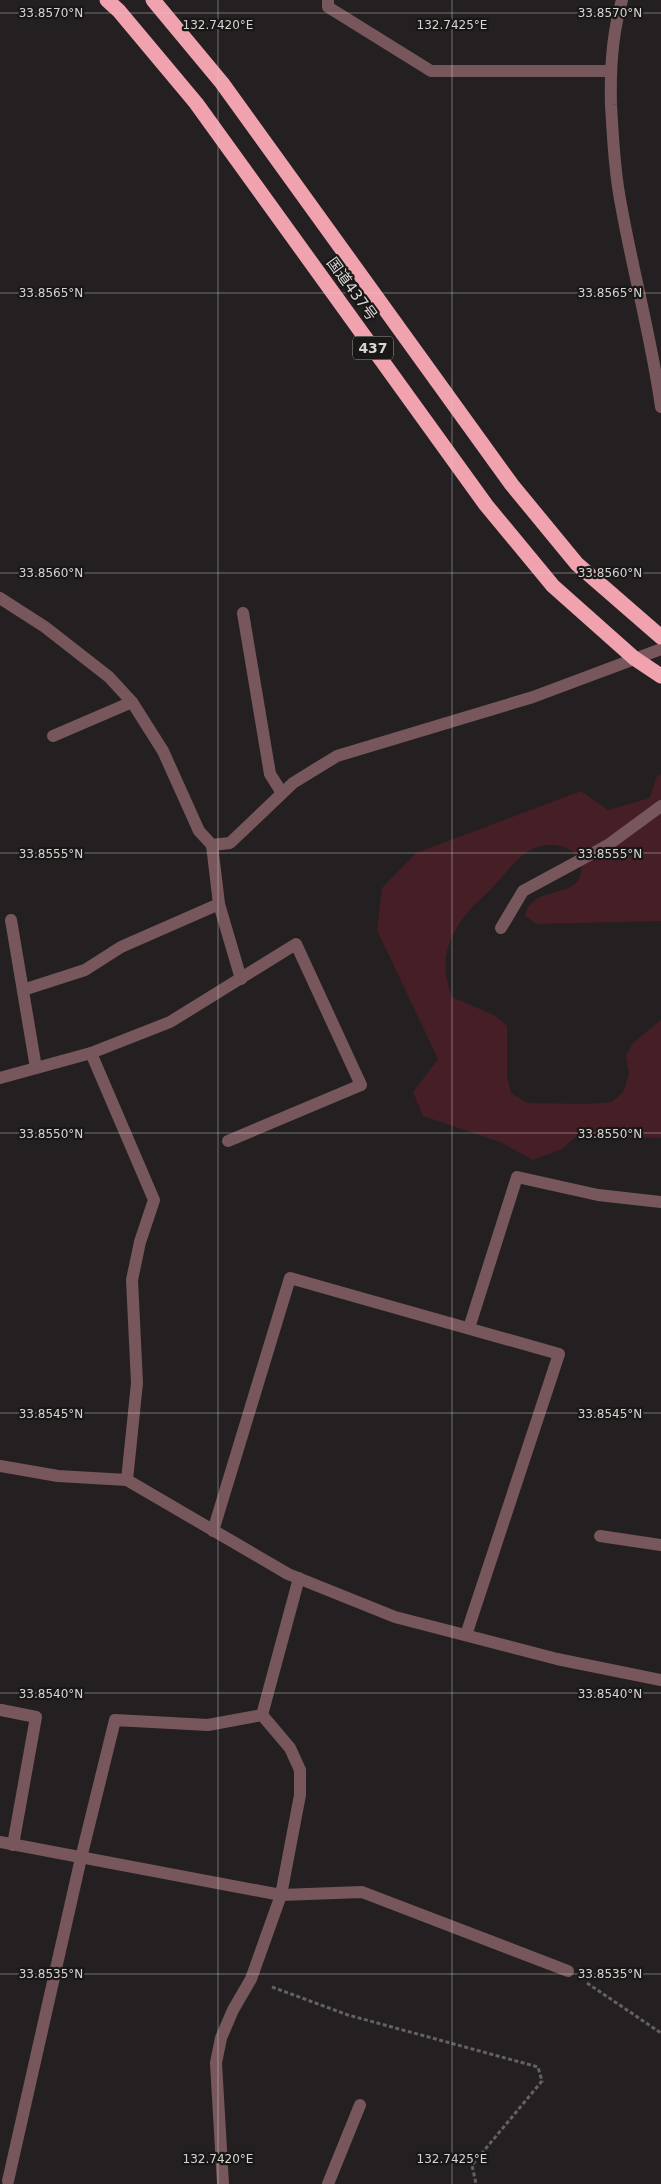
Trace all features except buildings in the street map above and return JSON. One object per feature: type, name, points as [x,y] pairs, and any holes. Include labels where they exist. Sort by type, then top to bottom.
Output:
[{"type":"highway","name":"国道437号","points":[[107,0],[119,11],[196,103],[486,505],[553,586],[634,658],[661,676]]},
{"type":"highway","name":"国道437号","points":[[153,0],[222,83],[512,485],[577,564],[661,637]]},
{"type":"street","points":[[328,0],[328,7],[431,71],[610,71]]},
{"type":"street","points":[[622,0],[610,71],[613,143],[621,208],[657,376],[661,407]]},
{"type":"street","points":[[0,598],[45,627],[109,677],[132,702],[163,751],[199,831],[212,845],[219,904],[241,979]]},
{"type":"street","points":[[243,613],[270,774],[282,793]]},
{"type":"street","points":[[212,845],[230,843],[293,783],[337,756],[533,697],[661,649]]},
{"type":"street","points":[[53,736],[132,702]]},
{"type":"street","points":[[501,928],[523,891],[608,845],[661,806]]},
{"type":"street","points":[[23,990],[85,970],[122,947],[219,904]]},
{"type":"street","points":[[11,920],[36,1068]]},
{"type":"street","points":[[0,1078],[91,1053],[170,1022],[296,944],[361,1084],[228,1140]]},
{"type":"street","points":[[91,1053],[154,1200],[140,1242],[132,1280],[137,1383],[127,1480]]},
{"type":"street","points":[[469,1328],[517,1177],[598,1196],[661,1202]]},
{"type":"street","points":[[213,1531],[290,1278],[559,1354],[466,1635]]},
{"type":"street","points":[[0,1466],[58,1476],[127,1480],[213,1531],[299,1578],[395,1617],[557,1659],[661,1680]]},
{"type":"street","points":[[600,1536],[661,1544]]},
{"type":"street","points":[[262,1715],[299,1578]]},
{"type":"street","points":[[1,1710],[36,1717],[14,1845]]},
{"type":"street","points":[[8,2181],[81,1858],[115,1720],[208,1725],[262,1715]]},
{"type":"street","points":[[223,2184],[216,2063],[220,2038],[233,2010],[251,1979],[281,1895],[300,1795],[300,1770],[290,1748],[262,1715]]},
{"type":"street","points":[[0,1842],[281,1895],[362,1892],[568,1971]]},
{"type":"street","points":[[328,2184],[360,2105]]},
{"type":"path","points":[[568,1971],[661,2033]]},
{"type":"path","points":[[251,1979],[348,2015],[538,2067],[542,2081],[472,2165],[476,2184]]},
{"type":"shaded area","points":[[661,774],[661,921],[537,924],[525,916],[529,906],[544,895],[571,887],[577,881],[582,870],[576,856],[565,847],[551,845],[537,847],[524,854],[515,862],[467,913],[458,925],[448,947],[445,967],[452,997],[496,1016],[507,1026],[507,1076],[511,1093],[527,1103],[587,1104],[612,1102],[624,1091],[629,1073],[626,1056],[633,1043],[661,1020],[661,1138],[577,1136],[562,1149],[533,1160],[500,1142],[423,1116],[413,1092],[438,1059],[377,930],[382,888],[416,853],[581,791],[608,810],[650,798],[657,776]]}]
